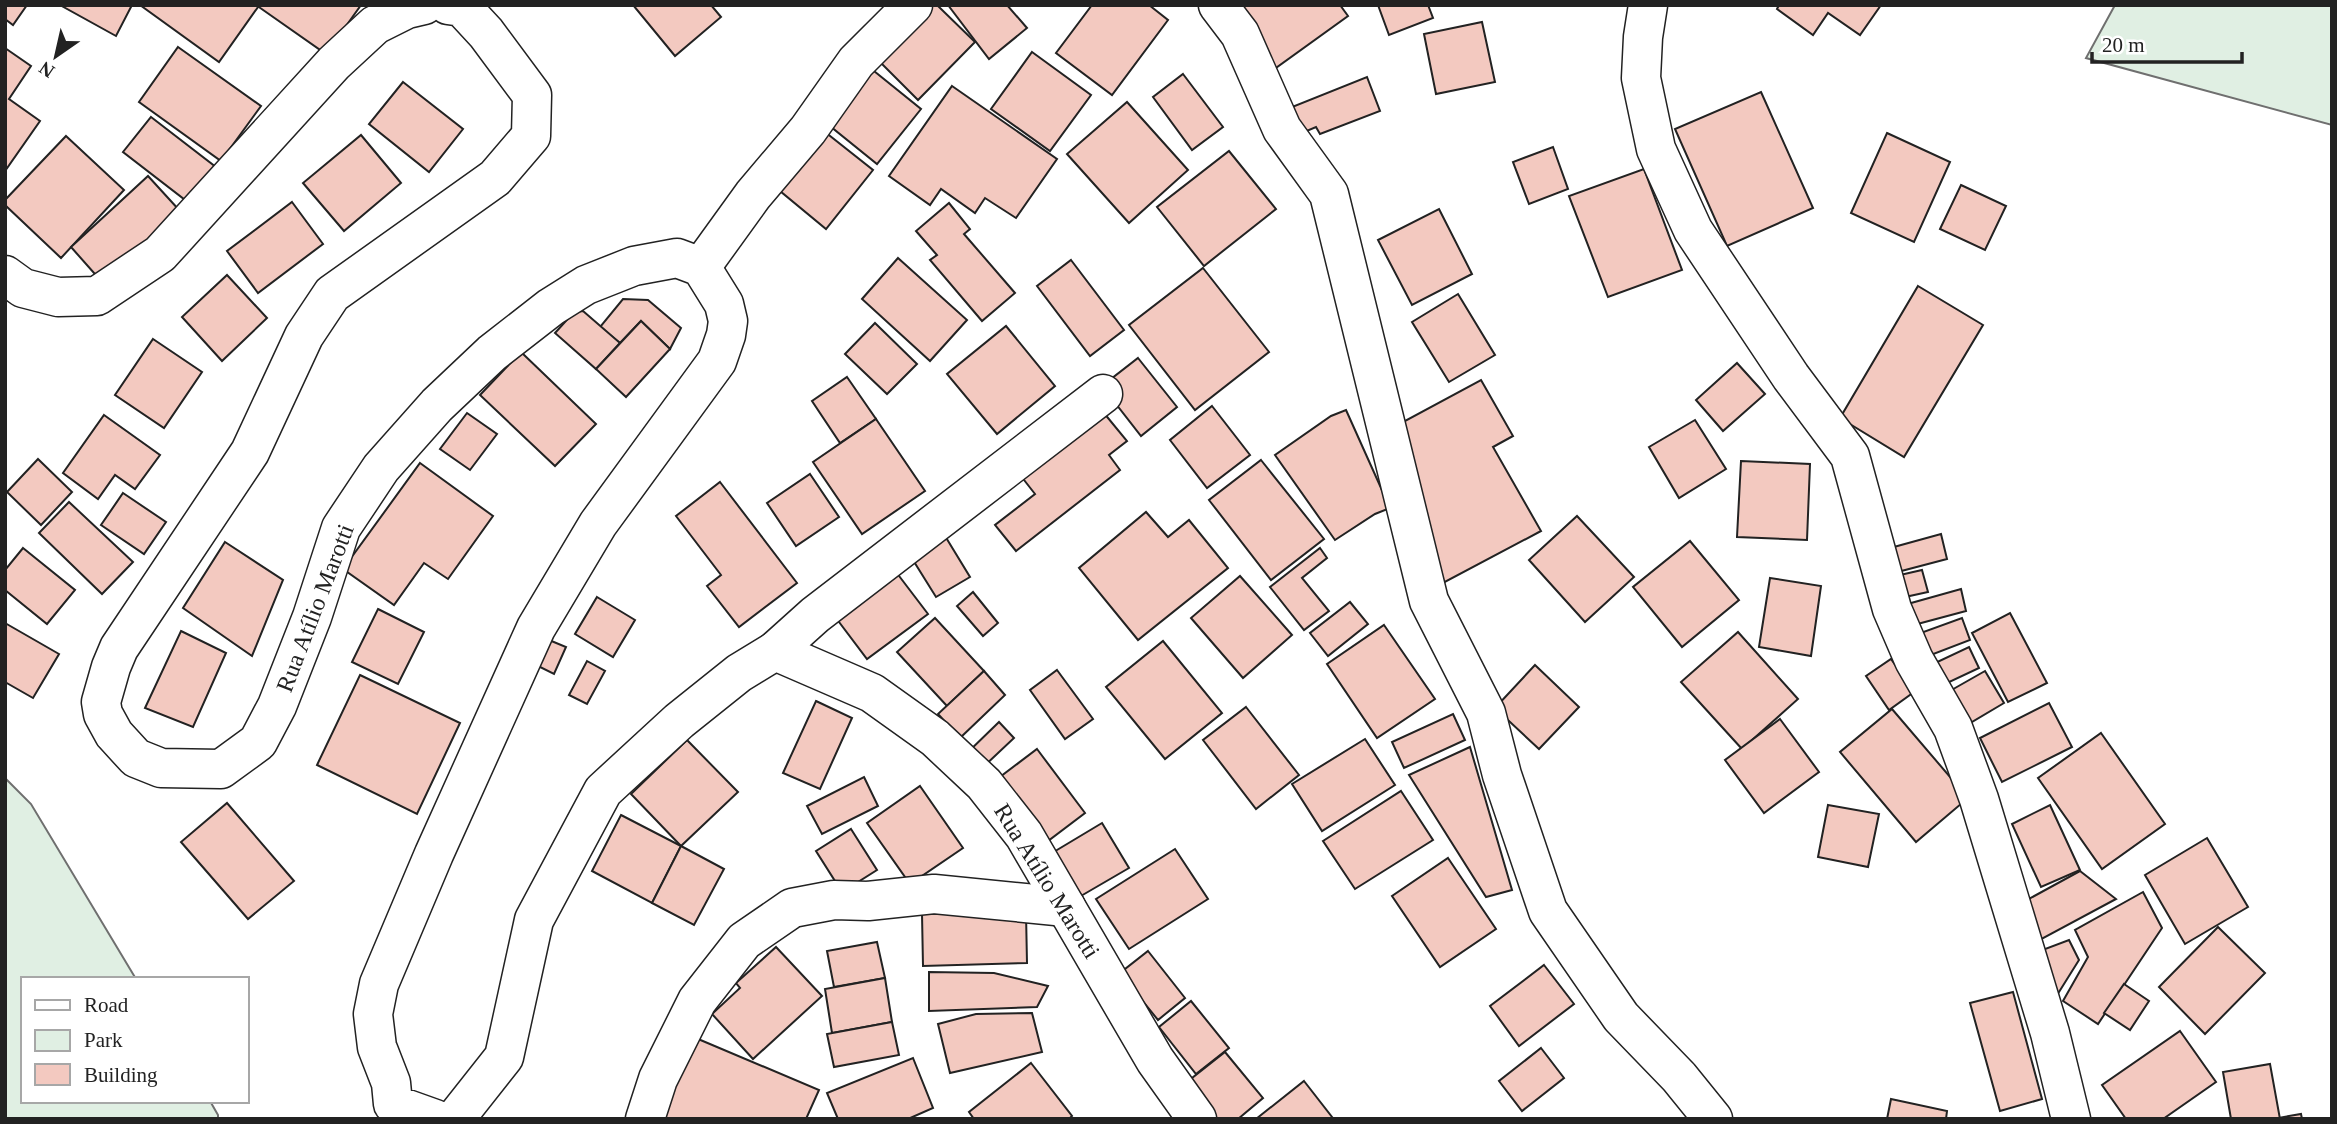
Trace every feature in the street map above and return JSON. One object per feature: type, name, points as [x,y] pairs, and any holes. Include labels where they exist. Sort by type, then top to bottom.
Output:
[{"type":"street","points":[[5,275],[23,288],[58,297],[97,296],[160,254],[334,62],[375,25],[407,9],[424,5]]},
{"type":"street","points":[[435,1119],[385,1111],[391,1083],[377,1047],[373,1014],[379,984],[434,854],[536,628],[598,524],[717,361],[728,321],[724,304],[701,267],[753,195],[808,130],[856,62],[913,5]]},
{"type":"street","points":[[1219,5],[1240,34],[1282,129],[1329,194],[1429,601],[1486,713],[1502,775],[1548,911],[1621,1017],[1679,1077],[1713,1119]]},
{"type":"street","points":[[1648,5],[1641,78],[1656,149],[1693,230],[1791,377],[1850,456],[1892,609],[1914,660],[1952,728],[1979,799],[2050,1032],[2071,1119]]},
{"type":"street","name":"Rua Atílio Marotti","points":[[458,6],[486,33],[532,94],[531,136],[495,178],[332,294],[304,336],[250,452],[134,623],[111,667],[101,702],[103,714],[114,734],[136,758],[160,768],[221,769],[258,741],[277,706],[307,630],[341,528],[381,468],[437,405],[492,353],[551,307],[586,285],[634,266],[677,258],[701,267]]},
{"type":"street","points":[[455,1119],[504,1057],[534,920],[603,791],[679,721],[740,673],[775,652],[815,615],[1103,394]]},
{"type":"street","name":"Rua Atílio Marotti","points":[[775,652],[872,693],[935,738],[984,784],[1024,835],[1155,1060],[1197,1119]]},
{"type":"street","points":[[645,1119],[658,1079],[697,1001],[744,941],[792,908],[834,900],[868,901],[934,894],[1066,907]]},
{"type":"green space","points":[[2115,5],[2332,5],[2332,125],[2086,58]]},
{"type":"green space","points":[[5,778],[31,804],[135,977],[21,977],[21,1103],[211,1103],[218,1119],[5,1119]]},
{"type":"building","points":[[5,5],[27,5],[13,25],[5,19]]},
{"type":"building","points":[[60,5],[132,5],[116,36]]},
{"type":"building","points":[[140,5],[256,5],[258,7],[219,62]]},
{"type":"building","points":[[256,5],[361,5],[326,54]]},
{"type":"building","points":[[633,5],[711,5],[721,17],[675,56]]},
{"type":"building","points":[[931,5],[937,5],[975,42],[918,100],[878,60]]},
{"type":"building","points":[[948,5],[1007,5],[1027,28],[989,59]]},
{"type":"building","points":[[1092,5],[1149,5],[1168,20],[1112,95],[1056,53]]},
{"type":"building","points":[[1231,5],[1340,5],[1348,16],[1273,70]]},
{"type":"building","points":[[1378,5],[1428,5],[1433,18],[1389,35]]},
{"type":"building","points":[[1779,5],[1881,5],[1860,35],[1828,13],[1813,35],[1777,9]]},
{"type":"building","points":[[1482,22],[1495,82],[1436,94],[1424,34]]},
{"type":"building","points":[[178,47],[261,106],[221,161],[139,102]]},
{"type":"building","points":[[5,48],[31,66],[9,99],[40,121],[5,171]]},
{"type":"building","points":[[1032,52],[1091,95],[1050,151],[991,109]]},
{"type":"building","points":[[869,67],[921,109],[877,164],[825,122]]},
{"type":"building","points":[[1183,74],[1223,127],[1192,150],[1153,97]]},
{"type":"building","points":[[1367,77],[1380,111],[1320,134],[1316,127],[1302,133],[1292,107]]},
{"type":"building","points":[[403,82],[463,129],[429,172],[369,124]]},
{"type":"building","points":[[952,86],[1057,159],[1016,218],[985,198],[975,213],[941,189],[930,205],[889,176]]},
{"type":"building","points":[[1761,92],[1813,208],[1727,246],[1675,129]]},
{"type":"building","points":[[1127,102],[1188,170],[1129,223],[1067,154]]},
{"type":"building","points":[[151,117],[221,171],[193,206],[123,152]]},
{"type":"building","points":[[820,128],[873,170],[826,229],[774,186]]},
{"type":"building","points":[[1887,133],[1950,162],[1914,242],[1851,213]]},
{"type":"building","points":[[361,135],[401,183],[344,231],[303,183]]},
{"type":"building","points":[[66,136],[124,190],[61,258],[5,205],[5,200]]},
{"type":"building","points":[[1553,147],[1568,189],[1529,204],[1513,162]]},
{"type":"building","points":[[1229,151],[1276,209],[1204,266],[1157,207]]},
{"type":"building","points":[[1644,169],[1682,270],[1608,297],[1569,196]]},
{"type":"building","points":[[148,176],[180,211],[102,282],[71,247]]},
{"type":"building","points":[[1961,185],[2006,206],[1985,250],[1940,229]]},
{"type":"building","points":[[292,202],[323,244],[258,293],[227,251]]},
{"type":"building","points":[[949,203],[970,229],[964,234],[1015,293],[982,321],[930,260],[937,255],[916,231]]},
{"type":"building","points":[[1439,209],[1472,274],[1412,305],[1378,240]]},
{"type":"building","points":[[898,258],[967,320],[930,361],[862,299]]},
{"type":"building","points":[[1071,260],[1124,330],[1090,356],[1037,286]]},
{"type":"building","points":[[1203,268],[1269,352],[1195,410],[1129,325]]},
{"type":"building","points":[[227,275],[267,318],[222,361],[182,317]]},
{"type":"building","points":[[1918,286],[1983,325],[1904,457],[1840,418]]},
{"type":"building","points":[[1458,294],[1495,355],[1449,382],[1412,322]]},
{"type":"building","points":[[623,299],[648,300],[681,328],[670,349],[641,321],[620,343],[600,327]]},
{"type":"building","points":[[583,311],[620,343],[596,369],[555,333],[574,312]]},
{"type":"building","points":[[641,321],[670,349],[626,397],[596,369]]},
{"type":"building","points":[[875,323],[917,364],[887,394],[845,354]]},
{"type":"building","points":[[1006,326],[1055,386],[997,434],[947,374]]},
{"type":"building","points":[[153,339],[202,372],[164,428],[115,395]]},
{"type":"building","points":[[521,352],[596,424],[555,466],[480,395]]},
{"type":"building","points":[[1138,358],[1177,407],[1141,436],[1102,386]]},
{"type":"building","points":[[1737,363],[1765,394],[1723,431],[1696,400]]},
{"type":"building","points":[[847,377],[876,419],[840,443],[812,401]]},
{"type":"building","points":[[1481,380],[1513,436],[1493,447],[1541,531],[1441,584],[1403,422]]},
{"type":"building","points":[[1212,406],[1250,455],[1207,488],[1170,440]]},
{"type":"building","points":[[1099,407],[1127,441],[1109,455],[1120,470],[1016,551],[995,525],[1035,494],[1017,471]]},
{"type":"building","points":[[1346,410],[1390,508],[1375,514],[1335,540],[1275,455],[1331,416]]},
{"type":"building","points":[[467,413],[497,434],[470,470],[440,449]]},
{"type":"building","points":[[104,415],[160,455],[135,489],[115,475],[98,499],[63,473]]},
{"type":"building","points":[[876,419],[925,491],[862,534],[813,462]]},
{"type":"building","points":[[1695,420],[1726,469],[1679,498],[1649,447]]},
{"type":"building","points":[[38,459],[72,492],[41,525],[7,492]]},
{"type":"building","points":[[1261,460],[1324,539],[1271,580],[1209,500]]},
{"type":"building","points":[[1741,461],[1810,464],[1807,540],[1737,537]]},
{"type":"building","points":[[420,463],[493,516],[448,579],[424,563],[394,605],[343,569]]},
{"type":"building","points":[[810,474],[839,517],[796,546],[767,503]]},
{"type":"building","points":[[720,482],[797,583],[739,627],[707,586],[721,575],[676,516]]},
{"type":"building","points":[[123,493],[166,522],[144,554],[101,525]]},
{"type":"building","points":[[69,502],[133,562],[102,594],[39,533]]},
{"type":"building","points":[[1146,512],[1168,537],[1189,520],[1228,568],[1138,640],[1079,568]]},
{"type":"building","points":[[1577,516],[1634,577],[1585,622],[1529,560]]},
{"type":"building","points":[[942,531],[970,577],[936,597],[908,552]]},
{"type":"building","points":[[1941,534],[1947,559],[1890,574],[1883,550]]},
{"type":"building","points":[[1690,541],[1739,600],[1682,647],[1633,587]]},
{"type":"building","points":[[225,542],[283,580],[252,656],[183,608]]},
{"type":"building","points":[[23,548],[75,590],[47,624],[5,590],[5,570]]},
{"type":"building","points":[[1320,548],[1327,558],[1302,578],[1329,611],[1304,630],[1270,587]]},
{"type":"building","points":[[893,568],[928,614],[867,659],[833,614]]},
{"type":"building","points":[[1922,570],[1928,592],[1905,597],[1900,575]]},
{"type":"building","points":[[1240,576],[1292,635],[1243,678],[1191,618]]},
{"type":"building","points":[[1770,578],[1821,586],[1811,656],[1759,647]]},
{"type":"building","points":[[1961,589],[1966,611],[1910,626],[1904,605]]},
{"type":"building","points":[[973,592],[998,623],[983,636],[957,606]]},
{"type":"building","points":[[597,597],[635,620],[613,657],[575,634]]},
{"type":"building","points":[[1350,602],[1368,624],[1328,656],[1310,633]]},
{"type":"building","points":[[378,609],[424,632],[398,684],[352,662]]},
{"type":"building","points":[[2010,613],[2047,683],[2008,702],[1972,633]]},
{"type":"building","points":[[935,618],[984,671],[947,706],[897,652]]},
{"type":"building","points":[[1962,618],[1970,640],[1923,658],[1915,635]]},
{"type":"building","points":[[5,623],[59,654],[33,698],[5,682]]},
{"type":"building","points":[[1384,625],[1435,699],[1377,738],[1327,664]]},
{"type":"building","points":[[181,631],[226,653],[193,727],[145,708]]},
{"type":"building","points":[[1738,632],[1798,699],[1742,749],[1681,682]]},
{"type":"building","points":[[549,640],[566,647],[554,674],[538,666]]},
{"type":"building","points":[[1163,641],[1222,713],[1165,759],[1106,687]]},
{"type":"building","points":[[1969,647],[1979,668],[1943,685],[1933,664]]},
{"type":"building","points":[[1891,659],[1914,692],[1889,710],[1866,676]]},
{"type":"building","points":[[587,661],[605,671],[587,704],[569,695]]},
{"type":"building","points":[[1535,665],[1579,707],[1539,749],[1495,708]]},
{"type":"building","points":[[1057,670],[1093,719],[1065,739],[1030,690]]},
{"type":"building","points":[[984,671],[1005,695],[960,738],[938,714]]},
{"type":"building","points":[[1985,671],[2004,703],[1960,729],[1941,696]]},
{"type":"building","points":[[360,675],[460,723],[417,814],[317,765]]},
{"type":"building","points":[[816,701],[852,718],[820,789],[783,773]]},
{"type":"building","points":[[2049,703],[2072,747],[2002,782],[1980,738]]},
{"type":"building","points":[[1246,707],[1299,775],[1256,809],[1203,740]]},
{"type":"building","points":[[1892,709],[1968,798],[1916,842],[1840,752]]},
{"type":"building","points":[[1453,714],[1465,740],[1404,768],[1392,742]]},
{"type":"building","points":[[1780,719],[1819,772],[1764,813],[1725,760]]},
{"type":"building","points":[[999,722],[1014,738],[980,770],[966,754]]},
{"type":"building","points":[[2101,733],[2165,824],[2102,869],[2038,778]]},
{"type":"building","points":[[1365,739],[1395,785],[1322,831],[1292,784]]},
{"type":"building","points":[[687,740],[738,792],[681,846],[631,794]]},
{"type":"building","points":[[1470,747],[1512,890],[1486,897],[1409,775]]},
{"type":"building","points":[[1037,749],[1085,813],[1044,844],[996,780]]},
{"type":"building","points":[[864,777],[878,806],[822,834],[807,806]]},
{"type":"building","points":[[920,786],[963,848],[910,884],[867,823]]},
{"type":"building","points":[[1401,791],[1433,840],[1355,889],[1323,841]]},
{"type":"building","points":[[227,803],[294,881],[248,919],[181,842]]},
{"type":"building","points":[[1828,805],[1879,814],[1868,867],[1818,857]]},
{"type":"building","points":[[2050,805],[2080,870],[2041,887],[2012,824]]},
{"type":"building","points":[[621,815],[681,846],[652,903],[592,871]]},
{"type":"building","points":[[1102,823],[1129,868],[1074,900],[1047,856]]},
{"type":"building","points":[[851,829],[877,870],[842,892],[816,851]]},
{"type":"building","points":[[2207,838],[2248,907],[2185,944],[2145,875]]},
{"type":"building","points":[[681,846],[724,869],[694,925],[652,903]]},
{"type":"building","points":[[1175,849],[1208,899],[1129,949],[1096,899]]},
{"type":"building","points":[[1448,858],[1496,929],[1440,967],[1392,896]]},
{"type":"building","points":[[2080,871],[2116,899],[2036,942],[2016,906]]},
{"type":"building","points":[[2143,892],[2162,928],[2098,1024],[2063,1001],[2088,957],[2075,930]]},
{"type":"building","points":[[1026,913],[1027,963],[923,966],[922,914]]},
{"type":"building","points":[[2218,927],[2265,973],[2205,1034],[2159,987]]},
{"type":"building","points":[[2069,940],[2079,960],[2054,1000],[2037,952]]},
{"type":"building","points":[[877,942],[885,978],[834,987],[827,951]]},
{"type":"building","points":[[776,947],[822,996],[753,1059],[712,1014],[740,988],[736,983]]},
{"type":"building","points":[[1148,951],[1185,998],[1158,1020],[1120,973]]},
{"type":"building","points":[[1544,965],[1574,1004],[1519,1046],[1490,1006]]},
{"type":"building","points":[[929,972],[994,973],[1048,986],[1037,1007],[929,1011]]},
{"type":"building","points":[[885,978],[892,1022],[832,1033],[825,989]]},
{"type":"building","points":[[2124,984],[2149,1001],[2130,1030],[2104,1013]]},
{"type":"building","points":[[2013,992],[2042,1099],[2000,1111],[1970,1003]]},
{"type":"building","points":[[1191,1001],[1229,1048],[1196,1074],[1159,1027]]},
{"type":"building","points":[[1032,1013],[1042,1052],[950,1073],[938,1024],[976,1014]]},
{"type":"building","points":[[892,1022],[899,1055],[834,1067],[827,1034]]},
{"type":"building","points":[[2180,1031],[2216,1082],[2163,1119],[2126,1119],[2102,1085]]},
{"type":"building","points":[[691,1036],[819,1090],[806,1119],[656,1119]]},
{"type":"building","points":[[1541,1048],[1564,1078],[1522,1111],[1499,1081]]},
{"type":"building","points":[[1225,1052],[1263,1098],[1238,1119],[1216,1119],[1187,1082]]},
{"type":"building","points":[[913,1058],[933,1108],[908,1119],[838,1119],[827,1093]]},
{"type":"building","points":[[1031,1063],[1072,1116],[1069,1119],[974,1119],[969,1112]]},
{"type":"building","points":[[2270,1064],[2280,1119],[2231,1119],[2223,1072]]},
{"type":"building","points":[[1304,1081],[1332,1117],[1256,1119]]},
{"type":"building","points":[[1891,1099],[1947,1111],[1946,1119],[1887,1119]]},
{"type":"building","points":[[2301,1114],[2302,1119],[2278,1119],[2278,1118]]}]
